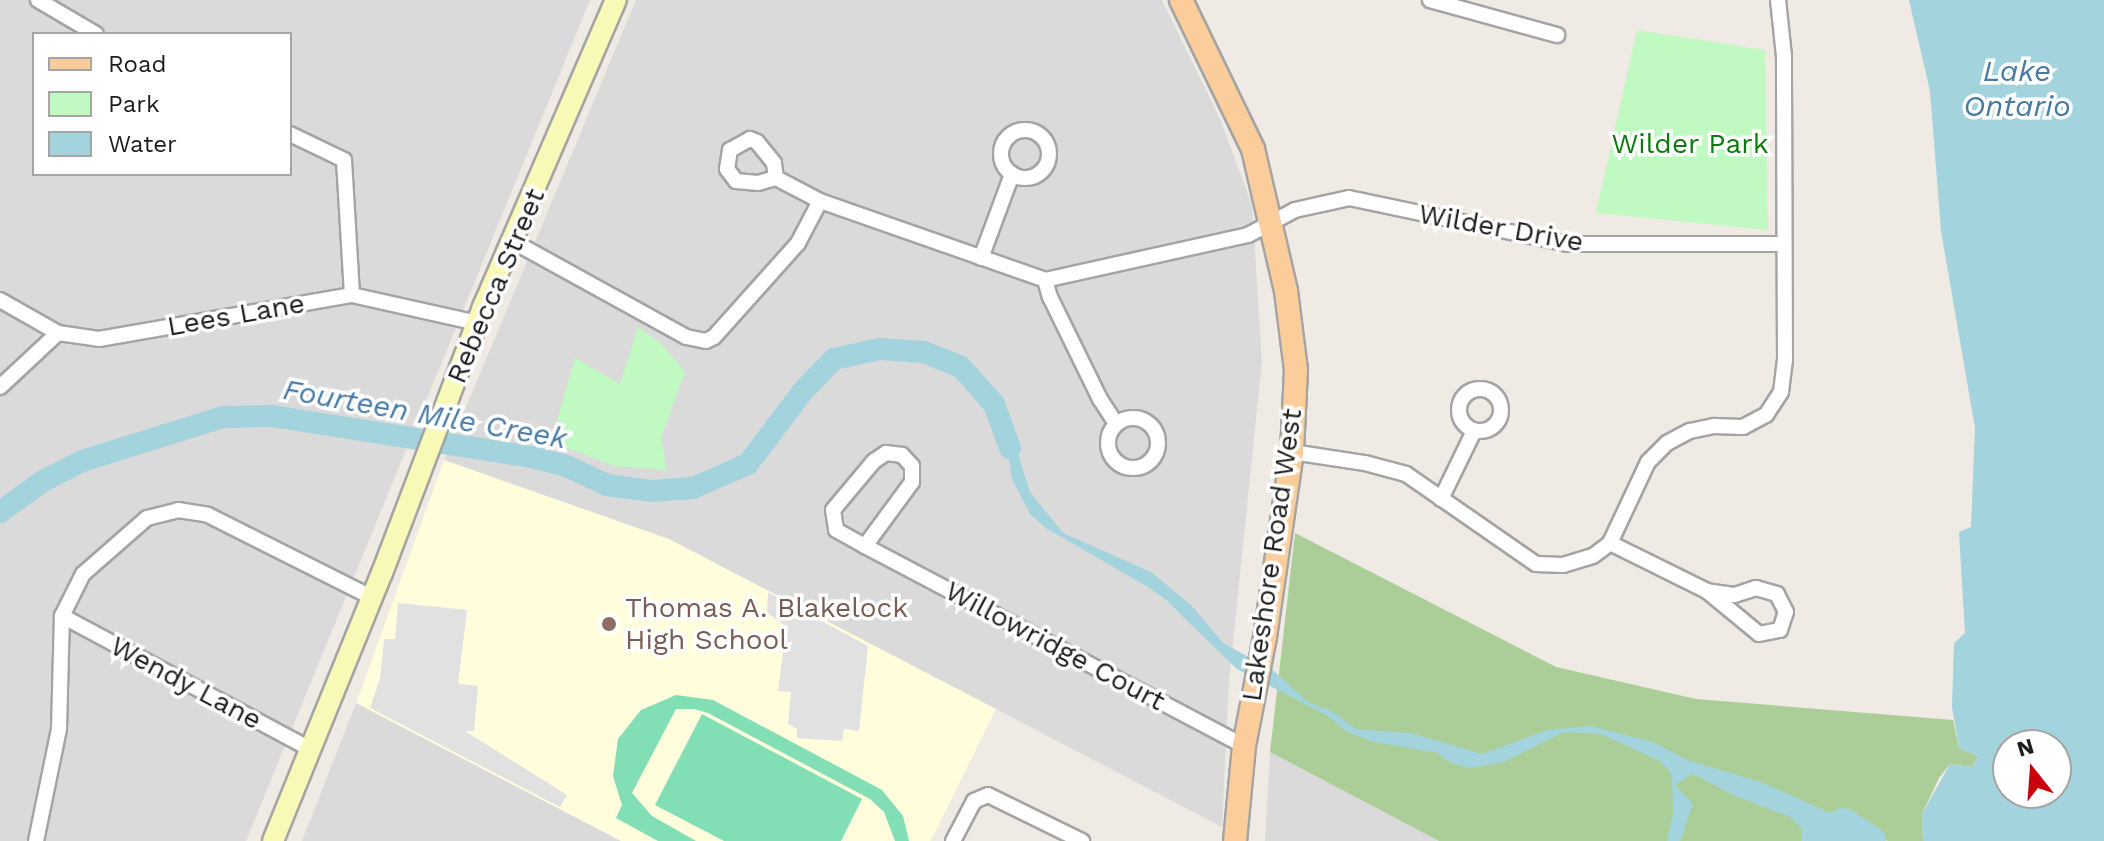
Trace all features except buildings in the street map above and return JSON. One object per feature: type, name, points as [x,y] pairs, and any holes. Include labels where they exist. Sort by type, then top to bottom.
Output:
[{"type":"main road","name":"Rebecca Street","points":[[273,841],[477,323],[616,0]]},
{"type":"main road","name":"Lakeshore Road West","points":[[1181,0],[1253,149],[1286,291],[1296,370],[1292,452],[1265,637],[1244,746],[1235,841]]},
{"type":"street","points":[[38,0],[93,32]]},
{"type":"street","points":[[1430,0],[1557,35]]},
{"type":"street","points":[[1292,452],[1365,463],[1406,474],[1536,564],[1563,565],[1593,556],[1610,543],[1648,462],[1667,443],[1702,429],[1743,427],[1766,415],[1781,392],[1785,361],[1784,56],[1778,0]]},
{"type":"street","points":[[292,135],[344,160],[352,295]]},
{"type":"street","points":[[981,258],[1012,174]]},
{"type":"street","points":[[776,178],[820,201],[1045,280],[1068,335],[1116,424]]},
{"type":"street","name":"Wilder Drive","points":[[1045,280],[1248,235],[1272,222],[1330,200],[1349,198],[1567,244],[1784,244]]},
{"type":"street","points":[[514,242],[686,337],[706,341],[714,337],[798,243],[820,201]]},
{"type":"street","name":"Lees Lane","points":[[0,300],[58,333],[99,339],[352,295],[477,323]]},
{"type":"street","points":[[0,387],[58,333]]},
{"type":"street","points":[[1441,499],[1474,431]]},
{"type":"street","name":"Willowridge Court","points":[[865,546],[912,482],[912,466],[902,455],[881,455],[833,510],[836,530],[865,546],[1244,746]]},
{"type":"street","points":[[36,841],[59,729],[62,616],[83,574],[147,518],[178,510],[208,515],[371,597]]},
{"type":"street","points":[[1610,543],[1707,591],[1759,634],[1780,630],[1786,612],[1777,594],[1756,588],[1734,595],[1707,591]]},
{"type":"street","name":"Wendy Lane","points":[[62,616],[310,749]]},
{"type":"street","points":[[953,841],[974,801],[988,795],[1082,841]]},
{"type":"shaded area","points":[[0,0],[590,0],[246,841],[0,841]]},
{"type":"shaded area","points":[[636,0],[1162,0],[1220,119],[1252,205],[1262,361],[1229,681],[1222,827],[996,709],[931,841],[302,841],[356,703],[444,460]]},
{"type":"shaded area","name":"Thomas A. Blakelock High School","points":[[444,460],[669,539],[996,709],[931,841],[621,841],[356,703]]},
{"type":"shaded area","points":[[768,592],[868,646],[859,731],[844,729],[842,741],[797,738],[797,729],[788,724],[791,692],[778,691],[786,626],[767,613]]},
{"type":"shaded area","points":[[398,603],[467,610],[458,684],[478,686],[474,731],[465,731],[567,795],[560,807],[370,708],[380,678],[384,639],[395,639]]},
{"type":"shaded area","points":[[1270,752],[1439,841],[1265,841]]},
{"type":"green space","name":"Wilder Park","points":[[1637,30],[1765,50],[1768,230],[1596,213]]},
{"type":"green space","points":[[638,327],[662,344],[685,372],[661,438],[667,470],[615,466],[551,442],[575,358],[620,384]]},
{"type":"green space","points":[[1295,533],[1556,667],[1696,699],[1953,720],[1959,748],[1978,756],[1972,767],[1950,764],[1939,778],[1922,814],[1923,841],[1888,841],[1869,835],[1810,841],[1439,841],[1270,752]]},
{"type":"green space","points":[[676,695],[713,700],[882,790],[903,816],[909,841],[895,841],[884,812],[870,799],[708,713],[694,709],[676,709],[632,793],[652,816],[696,841],[658,841],[616,818],[622,805],[613,776],[618,739],[641,710]]},
{"type":"green space","points":[[702,714],[862,799],[841,841],[724,841],[655,805]]},
{"type":"water","name":"Lake Ontario","points":[[1909,0],[2104,0],[2104,841],[1923,841],[1922,814],[1950,764],[1972,767],[1978,756],[1959,748],[1952,707],[1954,643],[1965,633],[1959,532],[1971,527],[1975,428],[1941,231],[1930,91]]},
{"type":"water","points":[[1007,419],[1030,492],[1063,533],[1151,572],[1191,605],[1223,643],[1274,671],[1308,702],[1332,711],[1356,729],[1411,733],[1482,754],[1547,730],[1590,726],[1653,742],[1687,760],[1761,782],[1830,813],[1840,808],[1850,809],[1884,832],[1886,841],[1801,841],[1802,829],[1790,817],[1733,795],[1693,774],[1675,785],[1693,804],[1680,841],[1667,841],[1673,814],[1672,775],[1660,761],[1601,734],[1564,732],[1504,762],[1471,768],[1451,763],[1438,753],[1374,742],[1347,732],[1328,716],[1237,669],[1166,600],[1046,528],[1030,514],[1012,479],[1005,435],[998,424]]},
{"type":"waterway","name":"Fourteen Mile Creek","points":[[0,512],[43,481],[82,461],[223,417],[272,416],[531,457],[564,465],[607,485],[651,491],[693,488],[748,464],[802,392],[834,359],[880,349],[924,352],[961,367],[994,404],[1010,448]]},
{"type":"place","name":"Thomas A. Blakelock High School","points":[[609,624]]}]
